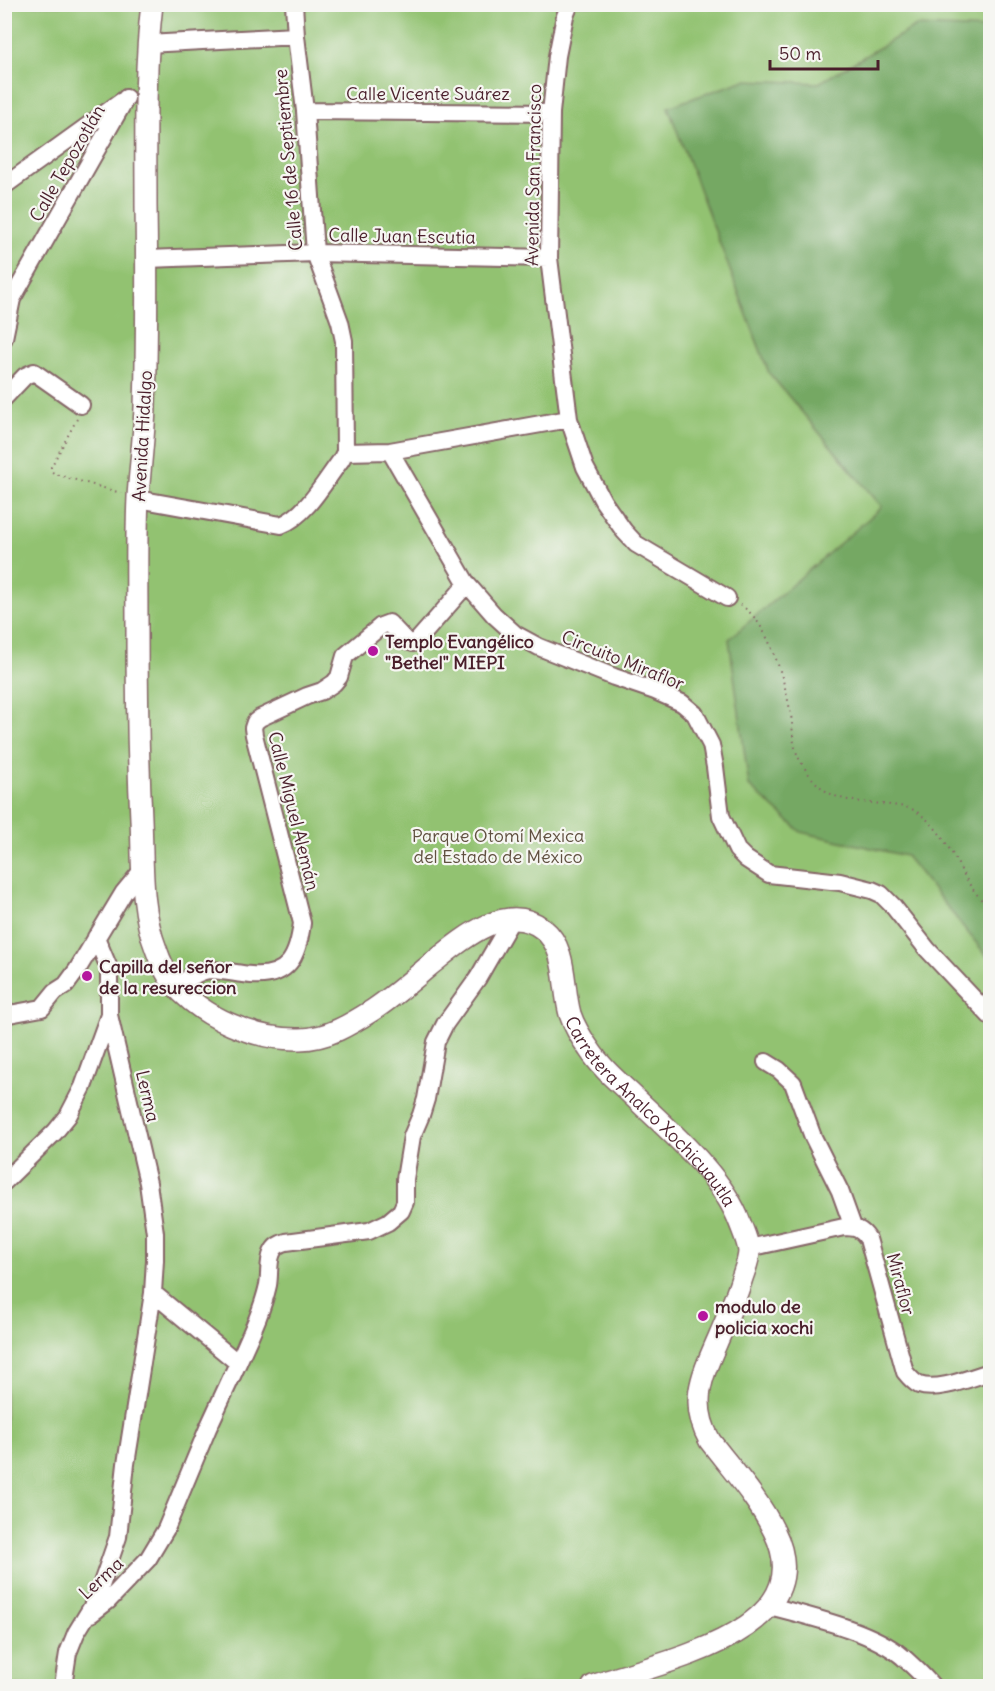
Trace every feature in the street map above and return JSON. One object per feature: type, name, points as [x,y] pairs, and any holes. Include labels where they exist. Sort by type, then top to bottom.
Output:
[{"type":"main road","name":"Avenida Hidalgo","points":[[143,869],[137,747],[138,499],[145,413],[147,259],[136,95],[147,44],[152,4]]},
{"type":"main road","points":[[143,869],[143,890],[149,929],[163,965],[176,987],[215,1017],[242,1030],[297,1040],[336,1031],[372,1011],[458,942],[484,926],[512,919]]},
{"type":"main road","name":"Carretera Analco Xochicuautla","points":[[512,919],[534,924],[546,931],[555,942],[563,968],[570,1014],[588,1048],[605,1070],[681,1143],[716,1181],[736,1214],[749,1248]]},
{"type":"main road","points":[[594,1686],[687,1657],[742,1629],[770,1606],[782,1583],[782,1550],[774,1531],[760,1508],[710,1441],[699,1417],[699,1390],[703,1375],[732,1306],[747,1263],[749,1248]]},
{"type":"street","name":"Calle 16 de Septiembre","points":[[294,4],[305,111],[315,253],[340,322],[344,341],[345,452]]},
{"type":"street","name":"Avenida San Francisco","points":[[570,4],[565,16],[557,56],[551,113],[549,258],[569,419],[585,467],[603,501],[624,531],[636,544],[727,598]]},
{"type":"street","points":[[147,44],[296,36]]},
{"type":"street","points":[[4,186],[136,95]]},
{"type":"street","name":"Calle Tepozotlán","points":[[4,338],[8,304],[136,95]]},
{"type":"street","name":"Calle Vicente Suárez","points":[[305,111],[551,113]]},
{"type":"street","name":"Calle Juan Escutia","points":[[147,259],[315,253],[549,258]]},
{"type":"street","points":[[4,398],[25,376],[34,372],[81,405]]},
{"type":"street","points":[[138,499],[280,525],[290,522],[304,509],[345,452],[390,451],[569,419]]},
{"type":"street","name":"Circuito Miraflor","points":[[390,451],[467,584],[494,615],[515,634],[539,647],[655,691],[682,703],[695,714],[711,745],[721,816],[737,850],[746,859],[769,874],[840,882],[880,894],[893,906],[934,957],[990,1016]]},
{"type":"street","name":"Calle Miguel Alemán","points":[[176,987],[207,970],[252,975],[273,974],[294,959],[302,923],[254,735],[255,722],[267,713],[322,691],[334,683],[339,677],[345,657],[381,626],[389,623],[406,641],[413,643],[417,641],[467,584]]},
{"type":"street","points":[[4,1015],[42,1008],[55,992],[66,985],[124,892],[143,869]]},
{"type":"street","name":"Lerma","points":[[85,1619],[108,1601],[148,1559],[166,1529],[261,1308],[268,1284],[270,1258],[273,1250],[286,1242],[369,1231],[388,1222],[401,1211],[405,1202],[412,1136],[426,1099],[436,1042],[445,1024],[478,978],[512,919]]},
{"type":"street","points":[[4,1182],[56,1132],[68,1116],[83,1087],[109,1016],[109,968],[96,937]]},
{"type":"street","name":"Lerma","points":[[85,1619],[99,1591],[118,1537],[126,1464],[153,1293],[155,1260],[155,1233],[148,1183],[109,1016]]},
{"type":"street","name":"Miraflor","points":[[766,1062],[793,1083],[813,1137],[840,1191],[853,1227],[860,1229],[868,1239],[905,1372],[917,1384],[923,1386],[943,1385],[990,1372]]},
{"type":"street","points":[[749,1248],[853,1227]]},
{"type":"street","points":[[153,1293],[238,1363]]},
{"type":"street","points":[[770,1606],[847,1628],[871,1638],[902,1656],[932,1686]]},
{"type":"street","points":[[63,1686],[68,1653],[85,1619]]},
{"type":"path","points":[[81,405],[80,413],[51,471],[138,499]]},
{"type":"path","points":[[727,598],[747,609],[761,626],[777,660],[790,714],[795,750],[804,768],[819,785],[837,797],[852,802],[875,802],[916,810],[938,831],[970,885],[990,910]]},
{"type":"green space","name":"Parque Otomí Mexica del Estado de México","points":[[5,5],[990,5],[990,1686],[5,1686]]},
{"type":"green space","points":[[916,26],[990,29],[990,960],[906,856],[801,832],[749,786],[729,639],[882,507],[769,373],[668,107],[745,80],[819,83]]},
{"type":"place","name":"Templo Evangélico \"Bethel\" MIEPI","points":[[373,651]]},
{"type":"place","name":"Capilla del señor de la resureccion","points":[[87,976]]},
{"type":"place","name":"modulo de policia xochi","points":[[703,1316]]}]
